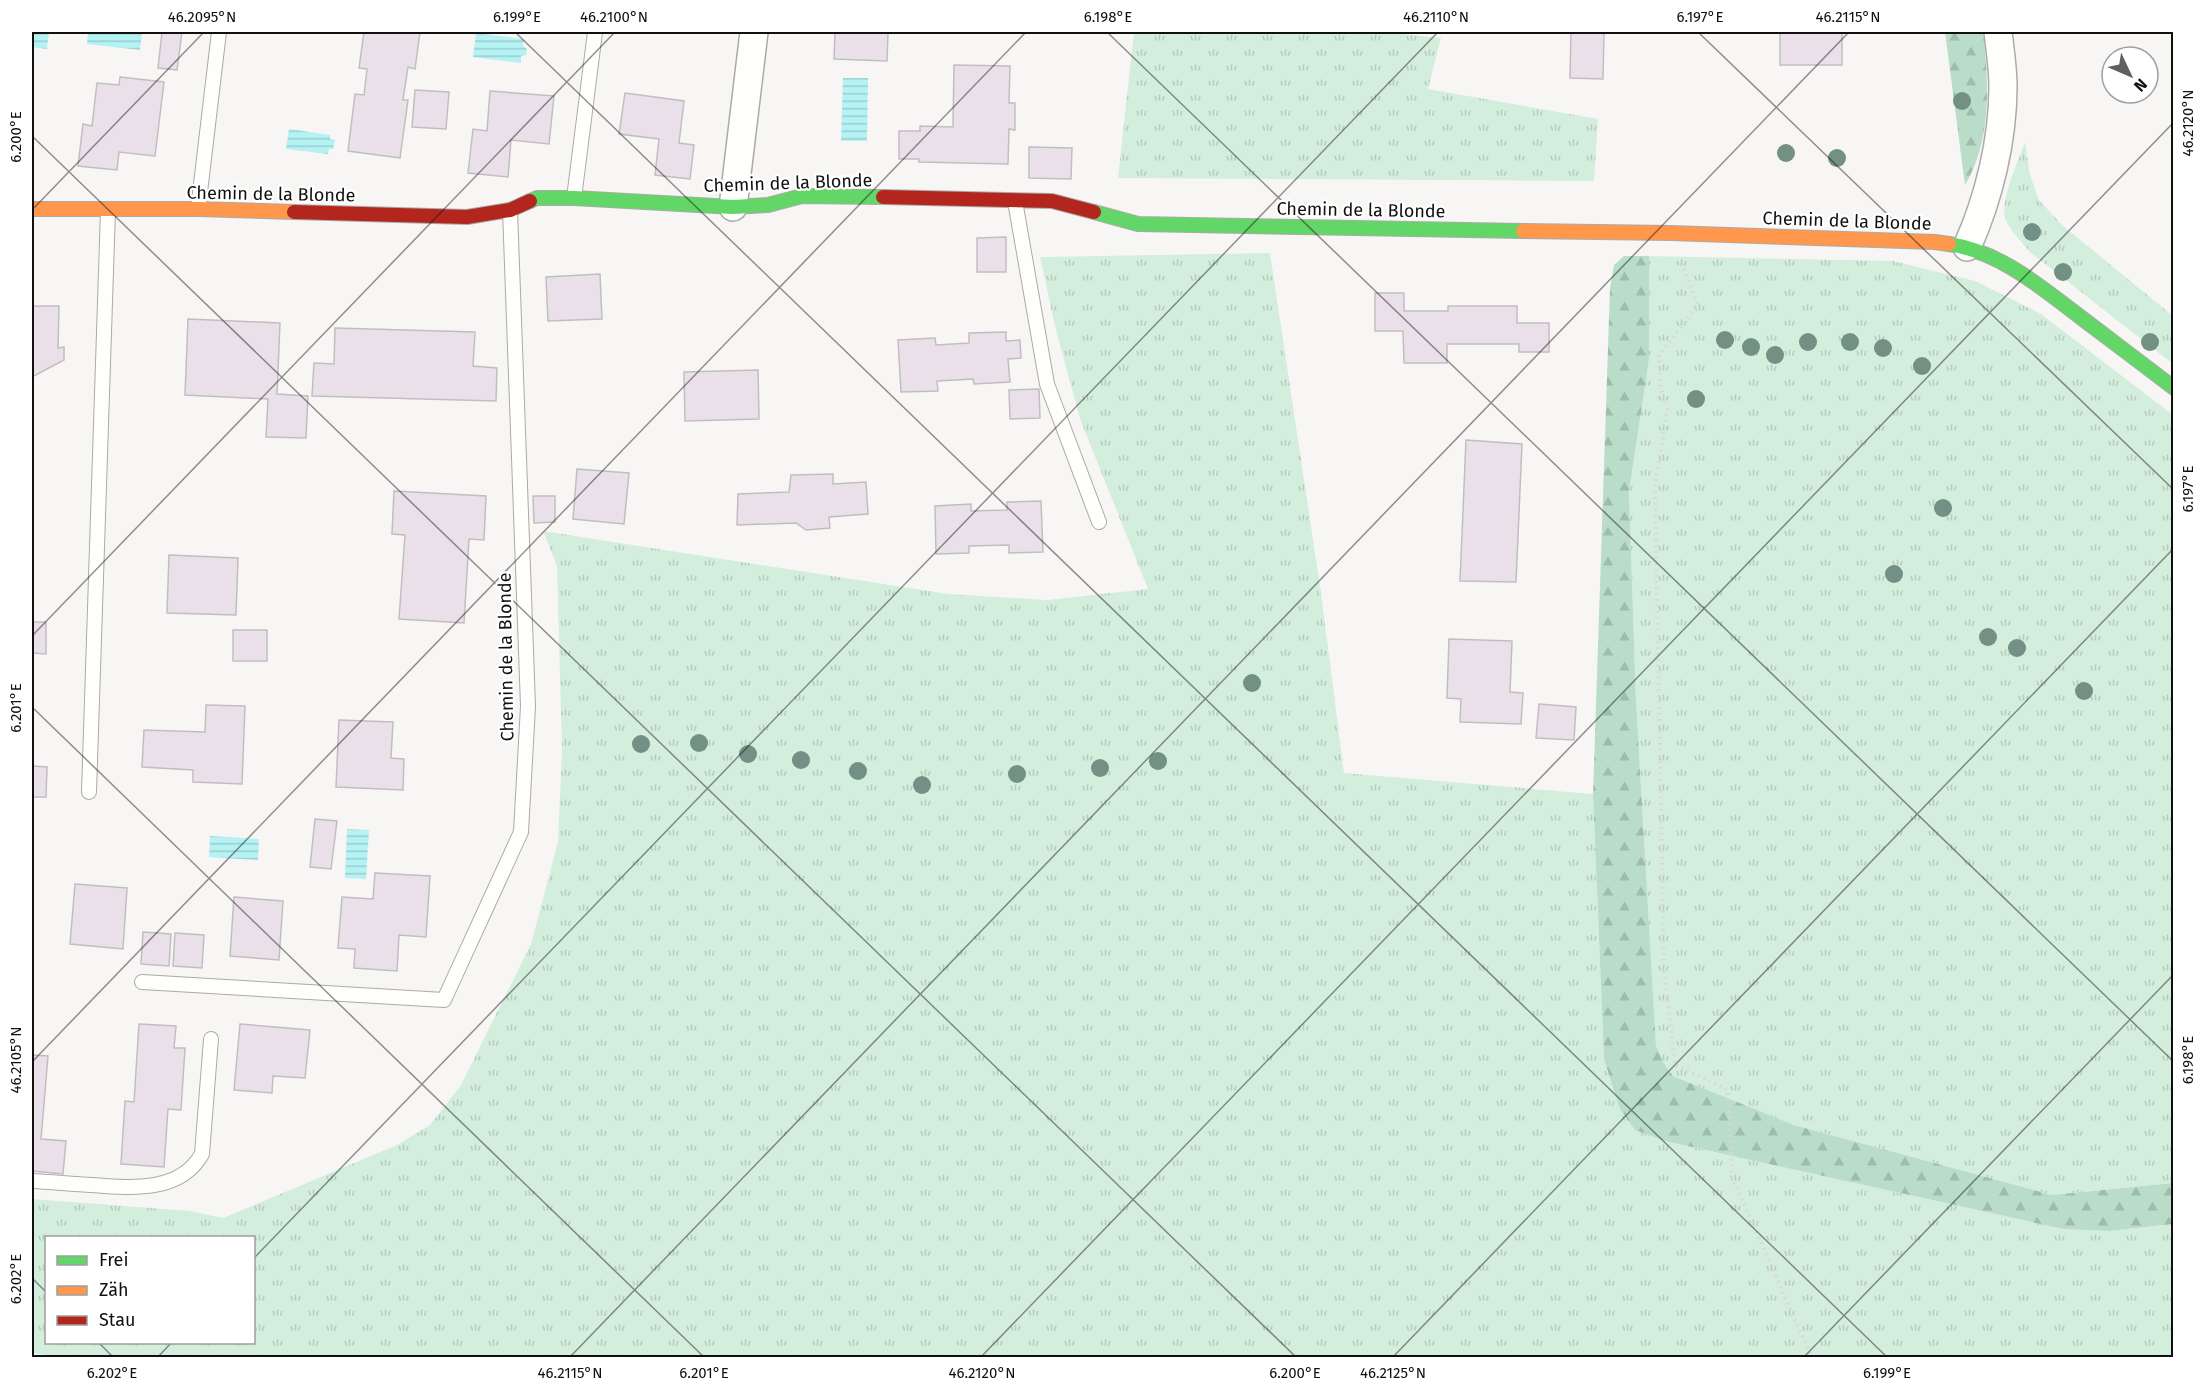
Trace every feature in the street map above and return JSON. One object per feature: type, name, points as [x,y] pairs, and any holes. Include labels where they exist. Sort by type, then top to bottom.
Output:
[{"type":"street","points":[[733,207],[754,32]]},
{"type":"street","points":[[1966,247],[1978,222],[1996,157],[2003,87],[1998,32]]},
{"type":"street","name":"Chemin de la Blonde","points":[[32,209],[198,209],[468,217],[510,210],[537,198],[733,207],[768,205],[802,196],[1052,201],[1138,224],[1670,233],[1935,242],[1966,247],[1996,259],[2030,279],[2174,388]]},
{"type":"lane","points":[[198,209],[219,32]]},
{"type":"lane","points":[[574,198],[595,32]]},
{"type":"lane","points":[[1015,201],[1047,384],[1099,522]]},
{"type":"lane","points":[[89,792],[108,210]]},
{"type":"lane","name":"Chemin de la Blonde","points":[[142,982],[444,1000],[521,832],[528,706],[510,210]]},
{"type":"lane","points":[[32,1181],[137,1188],[164,1183],[183,1174],[196,1164],[202,1154],[211,1039]]},
{"type":"path","points":[[1670,233],[1698,305],[1659,355],[1661,388],[1667,409],[1655,487],[1664,969],[1675,1065],[1728,1090],[1732,1177],[1812,1358]]},
{"type":"green space","points":[[1134,32],[1382,32],[1441,38],[1428,89],[1598,119],[1594,181],[1118,178]]},
{"type":"green space","points":[[1945,32],[1983,32],[1987,71],[1984,130],[1974,168],[1965,185]]},
{"type":"green space","points":[[2025,142],[2030,175],[2039,200],[2062,225],[2173,316],[2173,364],[2030,252],[2009,227],[2005,218],[2005,202]]},
{"type":"green space","points":[[1270,253],[1321,593],[1344,773],[1593,794],[1604,1059],[1635,1130],[1665,1141],[2063,1229],[2109,1231],[2173,1224],[2173,1357],[69,1358],[32,1353],[32,1199],[190,1211],[223,1218],[397,1145],[430,1125],[461,1085],[531,944],[558,842],[562,750],[557,566],[543,531],[948,594],[1047,600],[1148,589],[1080,419],[1055,326],[1040,257]]},
{"type":"green space","points":[[1624,256],[1649,256],[1649,359],[1629,492],[1636,701],[1656,1046],[1663,1062],[1673,1076],[1794,1125],[2052,1195],[2173,1183],[2173,1224],[2109,1231],[2063,1229],[1665,1141],[1635,1130],[1620,1109],[1604,1059],[1593,794],[1610,288],[1614,265]]},
{"type":"green space","points":[[1649,256],[1893,261],[1975,281],[2041,314],[2173,415],[2173,1183],[2052,1195],[1794,1125],[1673,1076],[1663,1062],[1656,1047],[1636,701],[1629,492],[1649,359]]},
{"type":"water","points":[[32,32],[49,32],[47,49],[32,47]]},
{"type":"water","points":[[88,32],[142,32],[140,50],[87,44]]},
{"type":"water","points":[[476,33],[524,39],[523,46],[527,49],[526,55],[521,56],[521,63],[473,57]]},
{"type":"water","points":[[843,78],[868,78],[867,141],[841,141]]},
{"type":"water","points":[[289,129],[330,135],[330,139],[335,140],[333,149],[329,149],[328,154],[286,149]]},
{"type":"water","points":[[347,829],[369,830],[366,879],[345,878]]},
{"type":"water","points":[[210,836],[259,839],[258,860],[209,857]]},
{"type":"building","points":[[162,32],[182,32],[177,70],[158,68]]},
{"type":"building","points":[[364,32],[420,32],[415,69],[408,67],[403,100],[408,100],[400,158],[348,151],[355,94],[364,95],[367,69],[359,68]]},
{"type":"building","points":[[835,32],[888,33],[887,61],[834,59]]},
{"type":"building","points":[[1571,32],[1604,32],[1603,79],[1570,78]]},
{"type":"building","points":[[1780,32],[1842,32],[1842,65],[1780,65]]},
{"type":"building","points":[[954,65],[1010,66],[1009,103],[1015,103],[1015,130],[1009,129],[1008,164],[919,162],[919,159],[899,159],[899,131],[920,131],[920,126],[953,127]]},
{"type":"building","points":[[120,77],[164,82],[155,156],[119,152],[117,170],[78,166],[83,124],[92,126],[97,83],[119,85]]},
{"type":"building","points":[[415,90],[449,92],[446,129],[412,127]]},
{"type":"building","points":[[490,91],[554,96],[549,144],[511,140],[508,177],[468,173],[473,129],[487,131]]},
{"type":"building","points":[[625,93],[684,101],[679,143],[694,145],[690,179],[655,175],[659,139],[619,134]]},
{"type":"building","points":[[1029,147],[1072,148],[1071,179],[1029,178]]},
{"type":"building","points":[[1006,237],[1006,272],[977,272],[977,238]]},
{"type":"building","points":[[600,274],[602,319],[548,321],[546,277]]},
{"type":"building","points":[[1375,293],[1404,293],[1404,311],[1448,311],[1448,306],[1517,306],[1517,323],[1549,323],[1549,352],[1519,352],[1519,344],[1447,344],[1447,363],[1404,363],[1403,331],[1375,331]]},
{"type":"building","points":[[32,306],[59,306],[58,348],[64,347],[64,360],[32,377]]},
{"type":"building","points":[[188,319],[280,323],[277,394],[308,396],[306,438],[266,437],[268,399],[185,395]]},
{"type":"building","points":[[335,328],[475,332],[473,366],[497,368],[496,401],[312,396],[314,363],[334,364]]},
{"type":"building","points":[[1006,332],[1006,341],[1020,340],[1021,358],[1008,359],[1010,382],[974,384],[973,379],[937,381],[938,391],[901,392],[898,340],[935,338],[936,345],[969,343],[969,333]]},
{"type":"building","points":[[758,370],[759,419],[685,421],[684,372]]},
{"type":"building","points":[[1039,389],[1040,418],[1010,419],[1009,390]]},
{"type":"building","points":[[1466,440],[1522,444],[1516,582],[1460,581]]},
{"type":"building","points":[[577,469],[629,473],[624,524],[573,519]]},
{"type":"building","points":[[833,474],[833,484],[866,482],[868,514],[829,517],[830,528],[806,530],[796,523],[737,525],[738,494],[789,492],[791,475]]},
{"type":"building","points":[[394,491],[486,496],[484,540],[469,539],[464,623],[399,619],[405,535],[392,534]]},
{"type":"building","points":[[533,496],[555,496],[555,522],[534,523]]},
{"type":"building","points":[[1041,501],[1043,552],[1009,553],[1009,545],[969,546],[969,553],[936,554],[935,506],[971,504],[971,511],[1007,510],[1007,502]]},
{"type":"building","points":[[169,555],[238,558],[236,615],[167,613]]},
{"type":"building","points":[[32,622],[46,622],[46,654],[32,653]]},
{"type":"building","points":[[233,630],[267,630],[267,661],[233,661]]},
{"type":"building","points":[[1449,639],[1512,641],[1510,692],[1523,693],[1521,724],[1460,722],[1461,699],[1447,698]]},
{"type":"building","points":[[1539,704],[1576,707],[1574,740],[1536,738]]},
{"type":"building","points":[[206,705],[245,706],[242,784],[193,782],[193,770],[142,767],[144,730],[205,732]]},
{"type":"building","points":[[339,720],[393,722],[391,758],[404,759],[403,790],[336,787]]},
{"type":"building","points":[[32,766],[47,767],[46,797],[32,797]]},
{"type":"building","points":[[315,819],[337,821],[331,869],[310,867]]},
{"type":"building","points":[[375,873],[430,876],[426,937],[399,935],[397,971],[354,968],[355,949],[338,948],[342,897],[373,899]]},
{"type":"building","points":[[75,884],[127,888],[123,949],[70,944]]},
{"type":"building","points":[[234,897],[283,901],[279,960],[230,956]]},
{"type":"building","points":[[143,932],[171,934],[169,966],[141,964]]},
{"type":"building","points":[[175,933],[204,935],[202,968],[173,966]]},
{"type":"building","points":[[139,1024],[176,1026],[174,1048],[185,1048],[181,1110],[168,1109],[164,1167],[121,1164],[125,1101],[134,1102]]},
{"type":"building","points":[[240,1024],[310,1030],[305,1078],[273,1076],[272,1093],[234,1090]]},
{"type":"building","points":[[32,1055],[48,1056],[41,1139],[66,1141],[63,1174],[32,1171]]},
{"type":"traffic: fast","points":[[530,201],[537,198],[574,198],[733,207],[768,205],[802,196],[883,197]]},
{"type":"traffic: fast","points":[[1094,212],[1138,224],[1523,231]]},
{"type":"traffic: fast","points":[[1949,244],[1986,255],[2020,273],[2174,388]]},
{"type":"traffic: slow","points":[[32,209],[198,209],[294,212]]},
{"type":"traffic: slow","points":[[1523,231],[1670,233],[1949,244]]},
{"type":"traffic: jam","points":[[883,197],[1052,201],[1094,212]]},
{"type":"traffic: jam","points":[[294,212],[467,217],[510,210],[530,201]]}]
